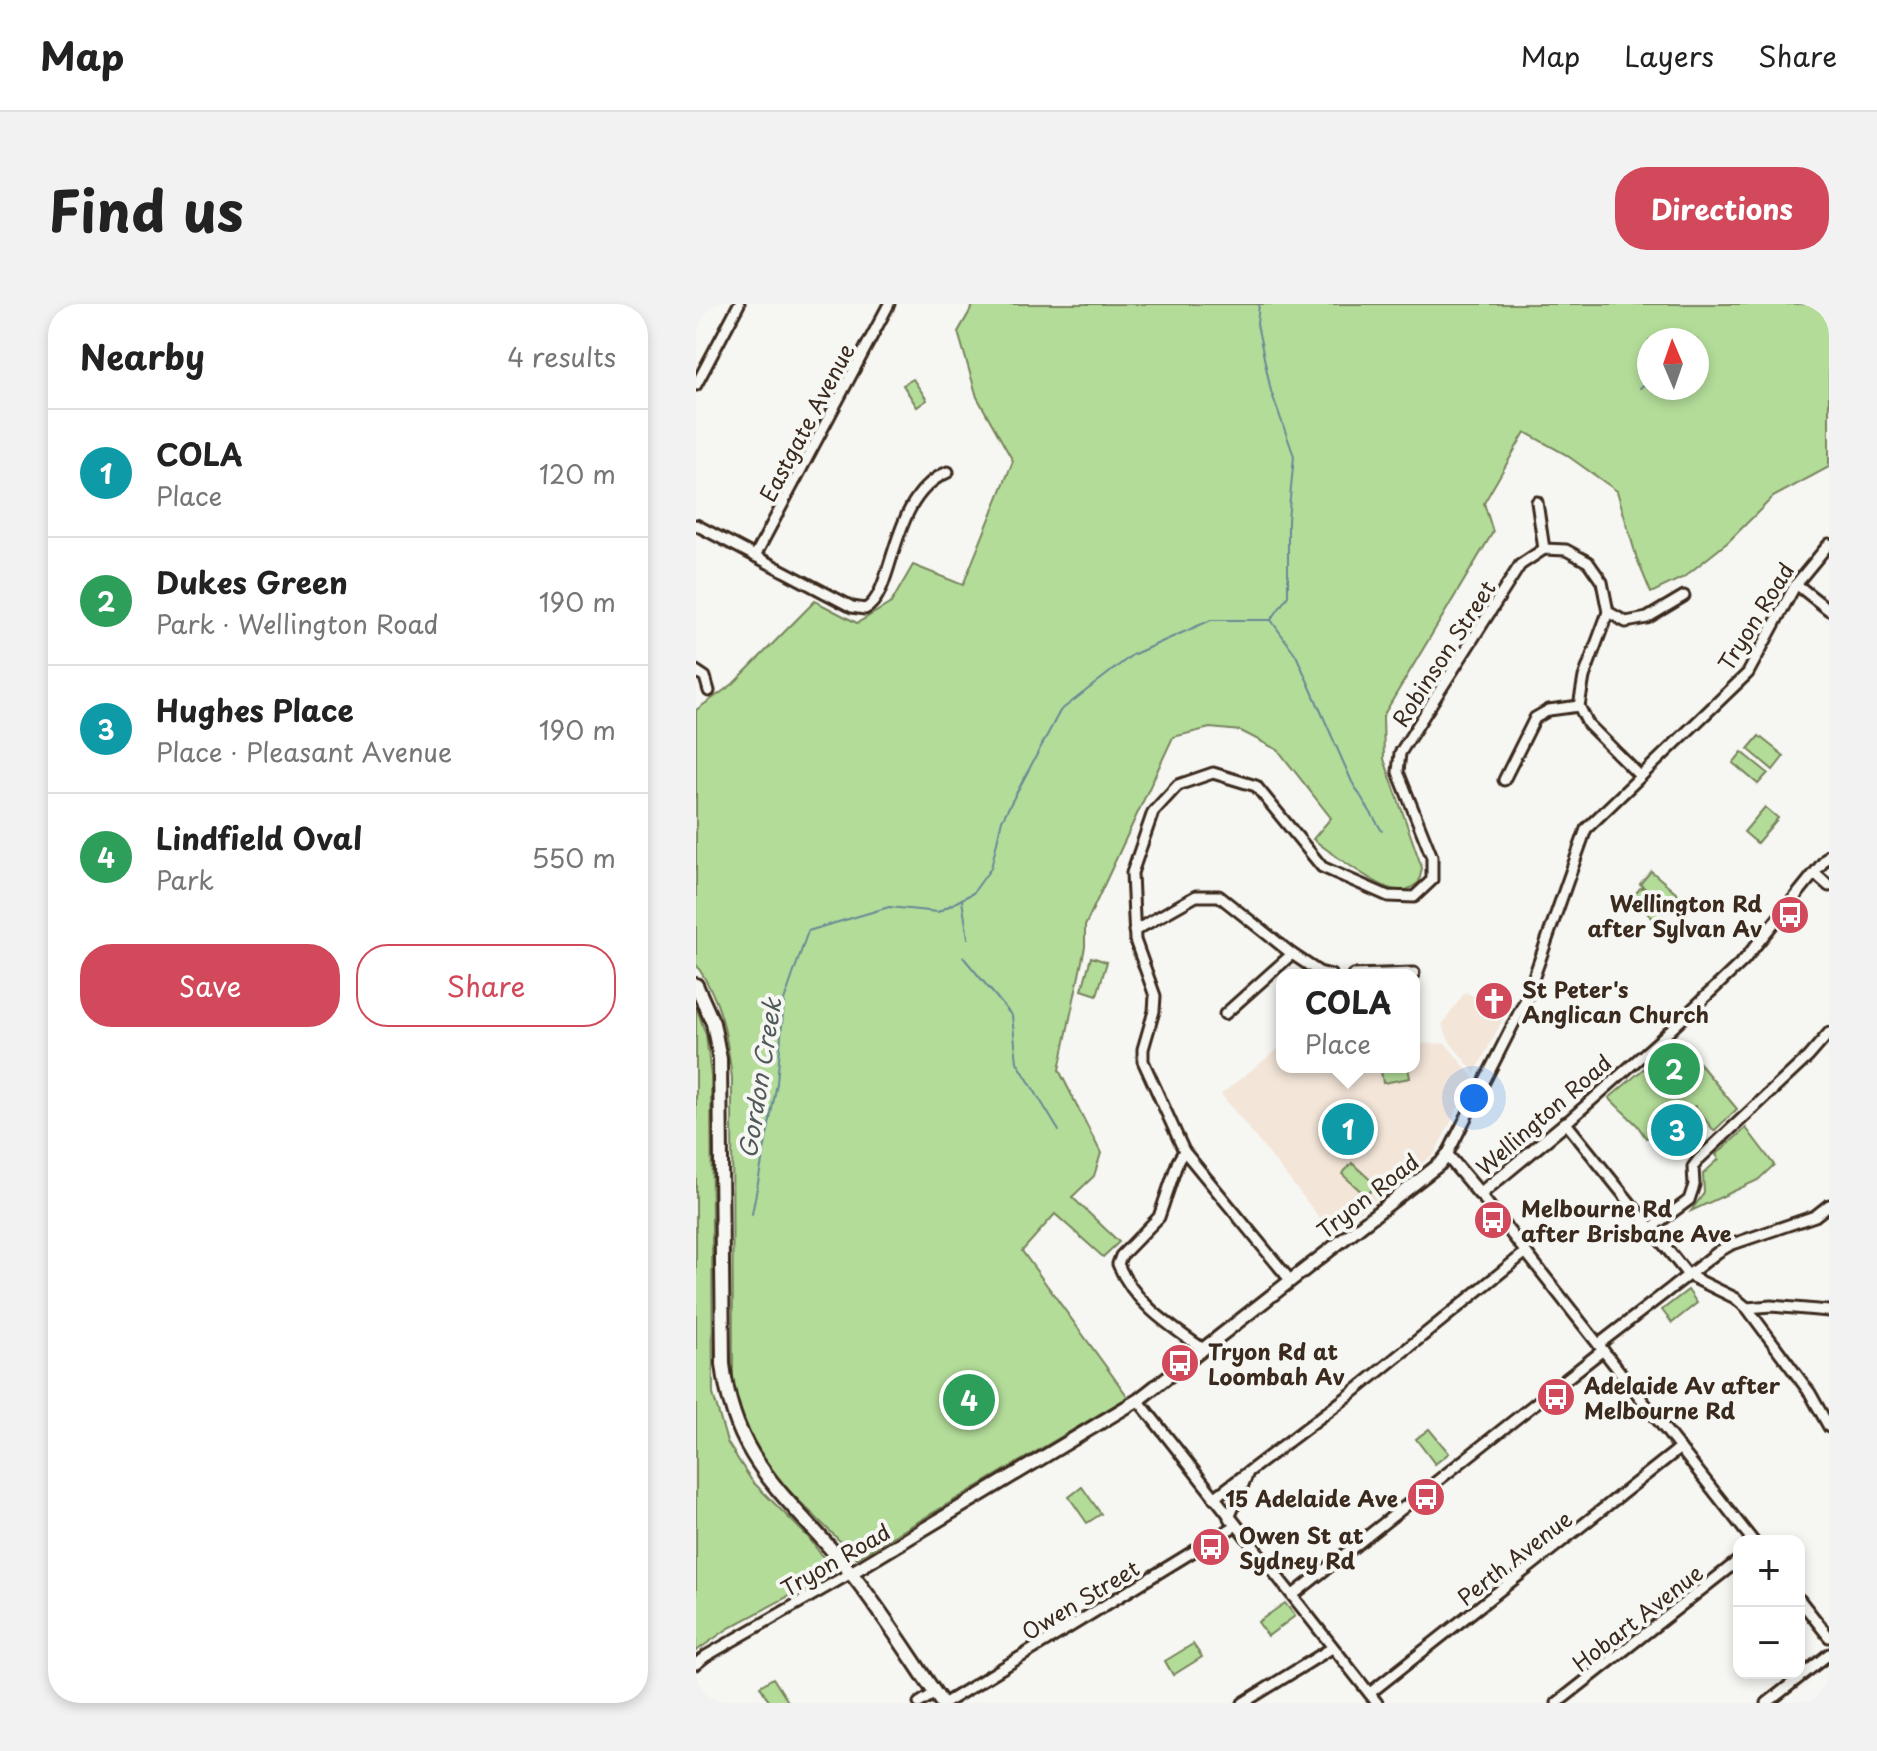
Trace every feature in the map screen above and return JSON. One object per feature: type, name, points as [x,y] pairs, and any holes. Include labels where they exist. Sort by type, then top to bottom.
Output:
[{"type":"main road","points":[[696,985],[713,1023],[720,1059],[723,1364],[731,1413],[745,1445],[768,1479],[851,1573],[941,1700]]},
{"type":"street","points":[[696,385],[739,304]]},
{"type":"street","name":"Eastgate Avenue","points":[[755,556],[889,304]]},
{"type":"street","points":[[696,525],[852,607],[865,609],[875,603],[906,516],[929,481],[948,472]]},
{"type":"street","points":[[1537,502],[1544,549],[1566,550],[1588,562],[1602,582],[1608,612],[1584,677],[1579,706],[1588,724],[1640,776]]},
{"type":"street","name":"Tryon Road","points":[[696,1664],[1138,1400],[1441,1163],[1526,999],[1586,829],[1748,673],[1796,584],[1829,544]]},
{"type":"street","name":"Robinson Street","points":[[1290,1280],[1184,1151],[1143,1061],[1155,996],[1134,931],[1132,873],[1153,812],[1178,785],[1213,773],[1256,786],[1322,867],[1388,896],[1414,897],[1432,880],[1432,857],[1398,772],[1400,753],[1520,565],[1544,549]]},
{"type":"street","points":[[1796,584],[1829,610]]},
{"type":"street","points":[[1608,612],[1626,622],[1647,618],[1684,596]]},
{"type":"street","points":[[696,671],[705,677],[709,691]]},
{"type":"street","points":[[1504,780],[1535,718],[1549,710],[1579,706]]},
{"type":"street","name":"Wellington Road","points":[[1480,1194],[1566,1123],[1721,983],[1744,960],[1829,855]]},
{"type":"street","points":[[1815,874],[1829,886]]},
{"type":"street","points":[[1134,931],[1196,896],[1219,896],[1314,969]]},
{"type":"street","points":[[1225,1014],[1292,954]]},
{"type":"street","points":[[1651,1228],[1689,1200],[1694,1185],[1693,1167],[1699,1159],[1808,1057],[1829,1033]]},
{"type":"street","points":[[1566,1123],[1688,1275],[1735,1298],[1747,1308],[1810,1393],[1829,1427]]},
{"type":"street","points":[[1184,1151],[1159,1217],[1121,1256],[1118,1264],[1122,1274],[1153,1314],[1203,1349]]},
{"type":"street","points":[[1447,1155],[1748,1535]]},
{"type":"street","points":[[1293,1595],[1688,1275],[1730,1245],[1815,1216],[1829,1205]]},
{"type":"street","points":[[1214,1498],[1351,1394],[1526,1252]]},
{"type":"street","points":[[1747,1308],[1771,1306],[1829,1311]]},
{"type":"street","points":[[1138,1400],[1377,1703]]},
{"type":"street","name":"Perth Avenue","points":[[1370,1693],[1680,1448]]},
{"type":"street","points":[[1232,1522],[1248,1472]]},
{"type":"street","name":"Owen Street","points":[[919,1703],[941,1700],[1232,1522]]},
{"type":"street","name":"Hobart Avenue","points":[[1557,1703],[1733,1565]]},
{"type":"street","points":[[1805,1607],[1829,1637]]},
{"type":"street","points":[[1243,1703],[1332,1648]]},
{"type":"street","points":[[1767,1703],[1829,1654]]},
{"type":"shaded area","points":[[1465,992],[1506,1013],[1475,1073],[1450,1042],[1442,1025]]},
{"type":"shaded area","points":[[1420,1043],[1446,1044],[1474,1078],[1434,1154],[1332,1233],[1221,1094],[1276,1051],[1276,1073],[1420,1073]]},
{"type":"green space","points":[[974,304],[1829,304],[1829,467],[1773,497],[1728,542],[1684,577],[1651,593],[1637,559],[1617,491],[1565,454],[1525,432],[1484,503],[1493,532],[1383,716],[1384,759],[1422,868],[1419,882],[1403,890],[1388,888],[1313,839],[1331,818],[1278,750],[1241,731],[1210,728],[1173,737],[1085,926],[1085,947],[1059,1070],[1101,1153],[1094,1176],[1072,1197],[1119,1242],[1103,1257],[1055,1214],[1022,1251],[1128,1397],[857,1558],[767,1469],[746,1434],[733,1391],[732,1078],[722,1018],[696,964],[696,710],[733,684],[815,601],[857,623],[891,603],[913,565],[963,585],[1013,461],[977,397],[958,332]]},
{"type":"green space","points":[[913,379],[927,400],[917,407],[903,385]]},
{"type":"green space","points":[[1759,736],[1784,756],[1773,770],[1748,749]]},
{"type":"green space","points":[[1742,752],[1768,773],[1758,784],[1733,763]]},
{"type":"green space","points":[[1765,807],[1778,818],[1757,843],[1744,832]]},
{"type":"green space","points":[[1651,871],[1678,894],[1656,921],[1631,899],[1641,887],[1661,902],[1640,884]]},
{"type":"green space","points":[[1091,957],[1107,962],[1097,995],[1082,990]]},
{"type":"green space","points":[[696,1006],[706,1035],[711,1077],[713,1394],[727,1442],[752,1481],[808,1537],[834,1572],[729,1628],[696,1651]]},
{"type":"green space","points":[[1679,1039],[1737,1109],[1714,1131],[1695,1106],[1646,1138],[1609,1098]]},
{"type":"green space","points":[[1381,1073],[1409,1073],[1410,1078],[1383,1083]]},
{"type":"green space","points":[[1746,1128],[1774,1165],[1758,1180],[1691,1211],[1704,1193],[1703,1174],[1719,1159],[1716,1155]]},
{"type":"green space","points":[[1352,1163],[1376,1185],[1366,1196],[1342,1174]]},
{"type":"green space","points":[[1688,1290],[1697,1303],[1672,1323],[1662,1310]]},
{"type":"green space","points":[[1429,1429],[1449,1453],[1435,1464],[1416,1439]]},
{"type":"green space","points":[[1082,1487],[1101,1514],[1087,1523],[1069,1497]]},
{"type":"green space","points":[[1285,1603],[1295,1616],[1268,1636],[1258,1622]]},
{"type":"green space","points":[[1193,1644],[1202,1657],[1173,1675],[1165,1661]]},
{"type":"green space","points":[[773,1678],[789,1703],[770,1703],[760,1686]]},
{"type":"waterway","name":"Gordon Creek","points":[[752,1214],[777,1083],[784,1001],[808,931],[889,907],[938,912],[973,893],[991,868],[1002,820],[1060,711],[1132,655],[1211,620],[1271,620],[1288,596],[1288,520],[1294,456],[1271,391],[1257,324],[1259,304]]},
{"type":"waterway","points":[[1271,620],[1296,655],[1352,782],[1382,831]]},
{"type":"waterway","points":[[962,900],[968,938]]},
{"type":"waterway","points":[[963,957],[1012,1016],[1017,1062],[1059,1131]]},
{"type":"place","name":"Wellington Rd after Sylvan Av","points":[[1790,915]]},
{"type":"place","name":"St Peter's Anglican Church","points":[[1494,1001]]},
{"type":"place","name":"Dukes Green","points":[[1674,1069]]},
{"type":"place","name":"COLA","points":[[1348,1129]]},
{"type":"place","name":"Hughes Place","points":[[1677,1130]]},
{"type":"place","name":"Melbourne Rd after Brisbane Ave","points":[[1493,1220]]},
{"type":"place","name":"Tryon Rd at Loombah Av","points":[[1180,1363]]},
{"type":"place","name":"Adelaide Av after Melbourne Rd","points":[[1556,1397]]},
{"type":"place","name":"Lindfield Oval","points":[[969,1400]]},
{"type":"place","name":"15 Adelaide Ave","points":[[1426,1497]]},
{"type":"place","name":"Owen St at Sydney Rd","points":[[1211,1547]]}]
